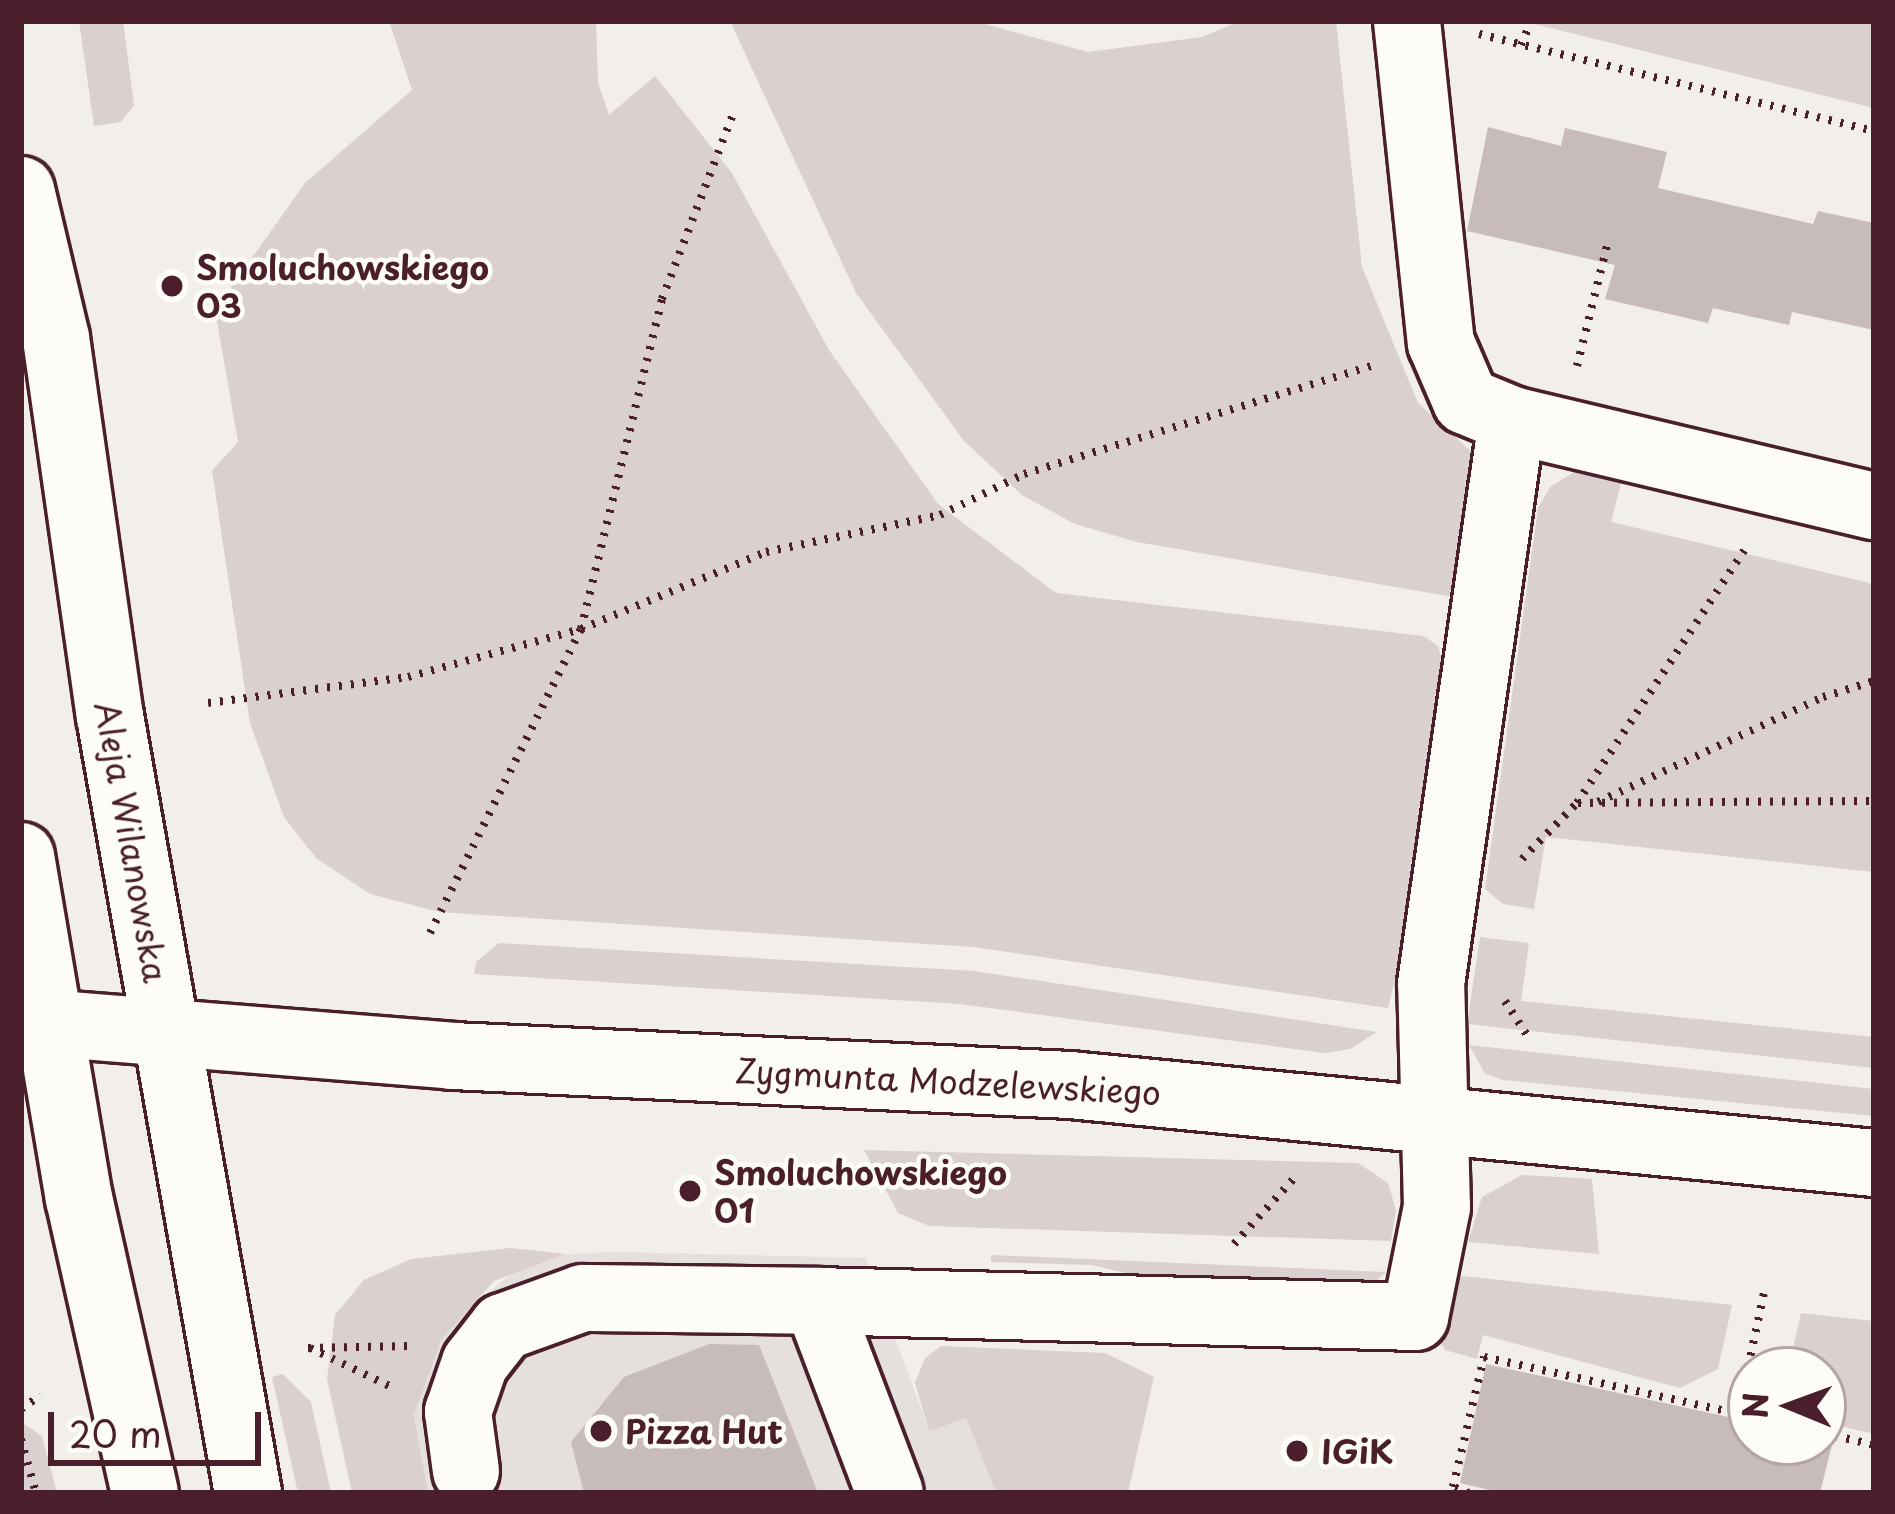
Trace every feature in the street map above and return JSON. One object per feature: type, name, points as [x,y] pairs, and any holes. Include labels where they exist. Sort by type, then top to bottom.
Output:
[{"type":"street","points":[[1435,26],[1441,343],[1466,401],[1537,426],[1874,506]]},
{"type":"street","name":"Aleja Wilanowska","points":[[21,190],[56,338],[165,1034],[248,1493]]},
{"type":"street","points":[[463,1451],[458,1412],[502,1327],[583,1298],[1415,1317],[1437,1208],[1431,984],[1537,426]]},
{"type":"street","points":[[21,856],[35,1023],[145,1493]]},
{"type":"street","name":"Zygmunta Modzelewskiego","points":[[35,1023],[453,1056],[966,1077],[1874,1163]]},
{"type":"street","points":[[817,1301],[890,1493]]},
{"type":"path","points":[[1521,45],[1531,21]]},
{"type":"path","points":[[1435,26],[1874,131]]},
{"type":"path","points":[[430,932],[581,629],[662,298],[734,111]]},
{"type":"path","points":[[1537,426],[1607,246]]},
{"type":"path","points":[[208,703],[408,677],[581,629],[766,552],[940,514],[1024,474],[1441,343]]},
{"type":"path","points":[[1518,865],[1577,803],[1787,485]]},
{"type":"path","points":[[1598,802],[1822,697],[1874,681]]},
{"type":"path","points":[[1577,803],[1874,801]]},
{"type":"path","points":[[1753,1346],[1765,1288]]},
{"type":"path","points":[[463,1451],[409,1396],[308,1348],[489,1345]]},
{"type":"path","points":[[1469,1493],[1453,1487],[1484,1357],[1727,1412]]},
{"type":"path","points":[[21,1409],[41,1395]]},
{"type":"path","points":[[21,1439],[36,1493]]},
{"type":"shaded area","points":[[79,21],[123,21],[134,105],[121,122],[94,126]]},
{"type":"shaded area","points":[[389,21],[596,21],[598,83],[609,115],[655,76],[732,173],[829,350],[938,504],[1056,593],[1424,636],[1438,646],[1444,667],[1415,896],[1388,1008],[973,947],[439,912],[370,894],[316,858],[284,817],[250,723],[212,471],[238,442],[215,310],[305,183],[412,90]]},
{"type":"shaded area","points":[[730,21],[974,21],[1088,52],[1202,37],[1240,21],[1336,21],[1362,267],[1418,403],[1477,457],[1453,597],[1137,542],[1075,524],[1022,495],[964,441],[856,293]]},
{"type":"shaded area","points":[[1522,21],[1874,21],[1874,108]]},
{"type":"shaded area","points":[[1587,464],[1626,465],[1611,522],[1874,584],[1874,872],[1546,837],[1534,909],[1503,904],[1485,889],[1538,508],[1550,487]]},
{"type":"shaded area","points":[[1480,937],[1529,943],[1521,1001],[1874,1037],[1874,1068],[1467,1024]]},
{"type":"shaded area","points":[[499,943],[974,971],[1377,1032],[1350,1049],[1324,1053],[960,1004],[474,974],[476,962]]},
{"type":"shaded area","points":[[1469,1045],[1874,1089],[1874,1116],[1503,1080],[1485,1074]]},
{"type":"shaded area","points":[[864,1150],[1358,1163],[1388,1183],[1396,1210],[1391,1241],[929,1226],[898,1213]]},
{"type":"shaded area","points":[[1522,1175],[1592,1179],[1599,1254],[1468,1242],[1482,1197]]},
{"type":"shaded area","points":[[511,1248],[565,1254],[494,1281],[441,1340],[414,1415],[428,1493],[352,1493],[327,1379],[335,1315],[364,1280],[411,1259]]},
{"type":"shaded area","points":[[565,1254],[866,1258],[929,1430],[966,1418],[996,1493],[428,1493],[414,1415],[427,1367],[453,1320],[519,1268]]},
{"type":"shaded area","points":[[991,1255],[1386,1272],[1366,1289],[1214,1294],[1092,1265],[991,1262]]},
{"type":"shaded area","points":[[1453,1275],[1732,1305],[1718,1369],[1680,1388],[1483,1335],[1477,1359],[1445,1350],[1439,1339]]},
{"type":"shaded area","points":[[1801,1313],[1874,1321],[1874,1434],[1847,1428],[1847,1346],[1793,1346]]},
{"type":"shaded area","points":[[941,1346],[1105,1353],[1154,1377],[1128,1493],[996,1493],[966,1418],[929,1431],[915,1383],[925,1358]]},
{"type":"shaded area","points":[[283,1374],[311,1402],[331,1493],[298,1493],[272,1377]]},
{"type":"shaded area","points":[[21,1422],[42,1436],[57,1493],[21,1493]]},
{"type":"building","points":[[1488,127],[1561,146],[1565,128],[1667,152],[1658,188],[1813,224],[1818,211],[1874,223],[1874,330],[1792,312],[1789,325],[1713,308],[1708,323],[1605,299],[1615,265],[1467,231]]},
{"type":"building","points":[[709,1344],[759,1345],[818,1493],[584,1493],[571,1442],[624,1377]]},
{"type":"building","points":[[1486,1364],[1727,1417],[1727,1466],[1827,1466],[1820,1493],[1501,1493],[1460,1483]]},
{"type":"place","name":"Smoluchowskiego 03","points":[[172,286]]},
{"type":"place","name":"Smoluchowskiego 01","points":[[690,1191]]},
{"type":"place","name":"Pizza Hut","points":[[601,1431]]},
{"type":"place","name":"IGiK","points":[[1297,1451]]}]
